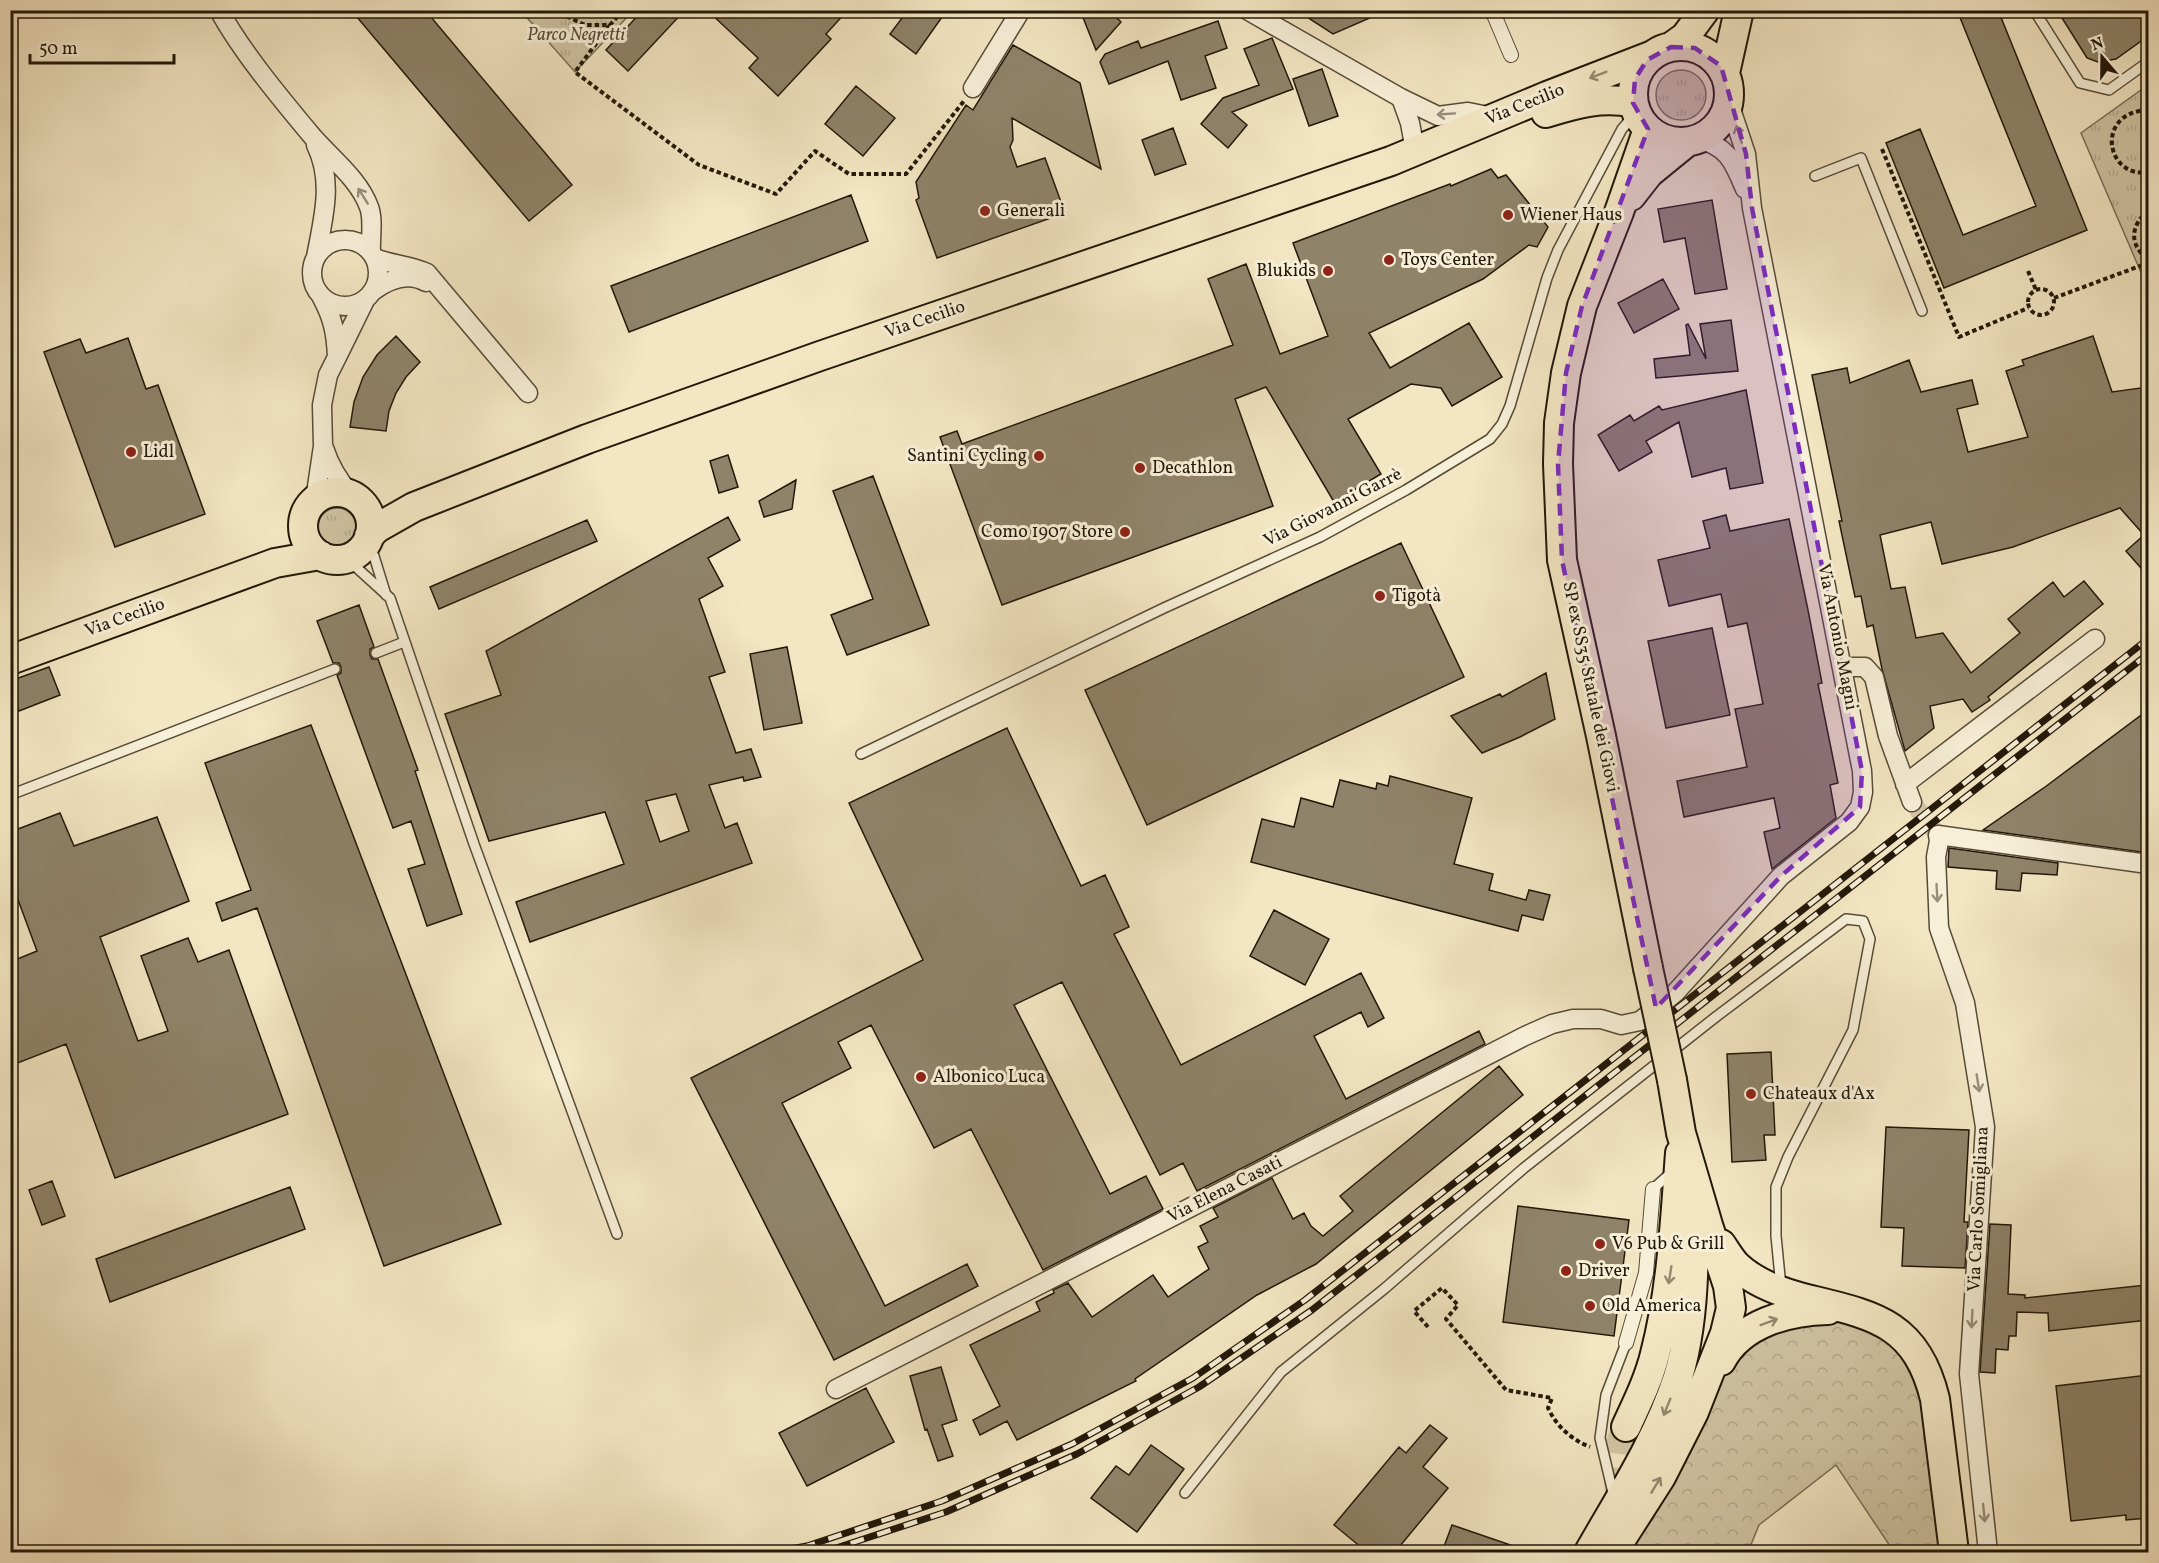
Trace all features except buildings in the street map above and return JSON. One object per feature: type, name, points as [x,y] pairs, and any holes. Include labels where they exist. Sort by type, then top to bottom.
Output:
[{"type":"main road","points":[[1662,51],[1687,46],[1702,51],[1715,60],[1725,73],[1729,87],[1729,103],[1724,116],[1716,128],[1692,141],[1670,141],[1655,135],[1639,115],[1635,80],[1642,66],[1662,51],[1685,37],[1705,10]]},
{"type":"main road","points":[[1725,73],[1739,10]]},
{"type":"main road","name":"Via Cecilio","points":[[1406,154],[1662,51]]},
{"type":"main road","name":"Via Cecilio","points":[[10,660],[275,563],[350,548],[377,528],[414,507],[587,439],[1406,154],[1580,103],[1608,99],[1639,115]]},
{"type":"main road","name":"SP ex SS35 Statale dei Giovi","points":[[1639,115],[1619,212],[1582,306],[1566,373],[1559,423],[1558,476],[1562,560],[1672,1080],[1682,1133],[1685,1165]]},
{"type":"main road","name":"SP ex SS35 Statale dei Giovi","points":[[1619,212],[1648,173],[1692,141]]},
{"type":"main road","name":"Via Cecilio","points":[[356,499],[456,490]]},
{"type":"main road","points":[[331,492],[340,492],[356,499],[370,518],[350,548],[309,545],[305,538],[309,511],[331,492]]},
{"type":"main road","name":"Via Cecilio","points":[[239,576],[274,549],[309,511]]},
{"type":"main road","points":[[1685,1165],[1728,1286],[1731,1308],[1725,1333],[1694,1412]]},
{"type":"main road","points":[[1685,1165],[1694,1239],[1693,1286],[1685,1351]]},
{"type":"main road","points":[[1626,1427],[1655,1356],[1664,1312],[1685,1165]]},
{"type":"main road","points":[[1708,1225],[1736,1266],[1781,1292]]},
{"type":"main road","points":[[1613,1552],[1623,1516],[1675,1384],[1685,1351],[1706,1306],[1728,1286],[1781,1292],[1865,1314],[1886,1322],[1904,1336],[1929,1374],[1935,1399],[1954,1552]]},
{"type":"main road","points":[[1589,1552],[1661,1477],[1726,1351],[1740,1335],[1783,1317],[1814,1311],[1845,1310]]},
{"type":"street","points":[[219,10],[256,65],[345,172],[365,198],[370,210],[373,256],[378,269],[377,281],[328,375],[322,405],[323,446],[309,511]]},
{"type":"street","points":[[974,88],[1022,10]]},
{"type":"street","points":[[1246,10],[1401,98],[1438,116],[1468,112],[1495,117]]},
{"type":"street","points":[[1492,10],[1511,55]]},
{"type":"street","points":[[1401,98],[1410,123],[1406,154]]},
{"type":"street","points":[[1729,103],[1746,154],[1752,208]]},
{"type":"street","points":[[312,135],[326,175],[326,207],[312,273],[313,283],[331,314],[337,357]]},
{"type":"street","points":[[1692,141],[1713,142],[1724,150],[1738,173],[1752,208]]},
{"type":"street","name":"Via Antonio Magni","points":[[1620,1025],[1640,1021],[1675,993],[1781,876],[1849,822],[1860,807],[1863,792],[1862,771],[1843,667],[1752,208]]},
{"type":"street","points":[[316,257],[326,246],[336,241],[347,240],[358,243],[373,256],[387,263],[412,266],[427,273],[528,393]]},
{"type":"street","points":[[321,296],[335,305],[346,306],[369,295],[384,283],[405,277],[420,279],[445,293]]},
{"type":"street","points":[[323,446],[330,467],[338,480],[356,499]]},
{"type":"street","points":[[1905,784],[2095,639]]},
{"type":"street","points":[[1843,667],[1865,667],[1874,677],[1888,736],[1912,802]]},
{"type":"street","name":"Via Carlo Somigliana","points":[[1988,1552],[1969,1374],[1985,1127],[1965,1003],[1939,928],[1936,868],[1938,835],[2148,864]]},
{"type":"street","name":"Via Elena Casati","points":[[836,1389],[1525,1036],[1552,1024],[1573,1019],[1601,1019],[1620,1025]]},
{"type":"street","points":[[1626,1343],[1646,1273],[1653,1189]]},
{"type":"lane","points":[[2034,10],[2080,83],[2109,90],[2148,62]]},
{"type":"lane","name":"Via Giovanni Garrè","points":[[861,754],[1153,613],[1320,537],[1406,490],[1490,439],[1503,424],[1510,406],[1547,278],[1558,250],[1622,129],[1639,115]]},
{"type":"lane","points":[[1815,176],[1861,158],[1922,311]]},
{"type":"lane","points":[[350,548],[390,598],[474,844],[617,1234]]},
{"type":"lane","points":[[350,548],[374,556],[387,597]]},
{"type":"lane","points":[[376,653],[404,642]]},
{"type":"lane","points":[[10,795],[335,669]]},
{"type":"lane","points":[[1185,1493],[1281,1372],[1384,1289],[1524,1167],[1708,1024],[1846,919],[1863,921],[1870,939],[1853,1030],[1788,1156],[1776,1187],[1776,1236],[1781,1292]]},
{"type":"lane","points":[[1653,1189],[1685,1165]]},
{"type":"lane","points":[[1623,1516],[1600,1438],[1606,1395],[1626,1343]]},
{"type":"path","points":[[554,10],[585,25],[610,25]]},
{"type":"path","points":[[623,10],[575,72],[699,165],[776,194],[815,151],[849,174],[906,174],[974,88]]},
{"type":"path","points":[[2148,110],[2136,110],[2124,116],[2115,127],[2111,139],[2113,153],[2121,164],[2132,171],[2148,172]]},
{"type":"path","points":[[1882,149],[1959,337],[2028,308]]},
{"type":"path","points":[[2054,298],[2148,262],[2139,252],[2134,236],[2138,219],[2148,210]]},
{"type":"path","points":[[2028,271],[2036,290]]},
{"type":"path","points":[[2028,308],[2029,296],[2036,290],[2048,291],[2054,298]]},
{"type":"path","points":[[2028,308],[2037,315],[2044,315],[2052,309],[2054,298]]},
{"type":"path","points":[[1428,1327],[1414,1311],[1442,1288],[1458,1305],[1446,1318],[1506,1390],[1552,1398],[1548,1408],[1571,1438],[1590,1447],[1600,1438]]},
{"type":"highlighted area","points":[[1671,47],[1695,48],[1721,66],[1746,154],[1752,208],[1862,771],[1860,807],[1781,876],[1656,1008],[1562,560],[1558,464],[1566,373],[1582,306],[1648,129],[1633,103],[1635,79],[1647,60]]},
{"type":"green space","name":"Parco Negretti","points":[[521,11],[633,11],[575,72]]},
{"type":"green space","points":[[1681,70],[1699,77],[1706,95],[1699,113],[1681,120],[1663,113],[1656,95],[1663,77]]},
{"type":"green space","points":[[2148,85],[2148,283],[2146,284],[2081,133]]},
{"type":"green space","points":[[337,508],[344,509],[350,514],[355,520],[355,534],[350,540],[344,545],[337,546],[330,545],[324,540],[319,534],[318,527],[319,520],[324,514],[330,509]]},
{"type":"green space","points":[[1831,1319],[1879,1332],[1906,1359],[1919,1391],[1929,1435],[1944,1552],[1894,1552],[1836,1465],[1759,1525],[1748,1552],[1624,1552],[1726,1358],[1747,1339]]},
{"type":"tunnel","points":[[1912,802],[1938,835]]},
{"type":"tunnel","points":[[1626,1427],[1618,1456],[1618,1484],[1630,1552]]},
{"type":"railway","points":[[774,1552],[807,1546],[942,1501],[1072,1444],[1193,1378],[1305,1300],[2148,639]]},
{"type":"railway","points":[[824,1552],[946,1512],[1077,1454],[1199,1387],[1312,1310],[2148,654]]},
{"type":"place","name":"Generali","points":[[985,211]]},
{"type":"place","name":"Wiener Haus","points":[[1508,215]]},
{"type":"place","name":"Toys Center","points":[[1389,260]]},
{"type":"place","name":"Blukids","points":[[1328,271]]},
{"type":"place","name":"Lidl","points":[[131,452]]},
{"type":"place","name":"Santini Cycling","points":[[1039,456]]},
{"type":"place","name":"Decathlon","points":[[1140,468]]},
{"type":"place","name":"Como 1907 Store","points":[[1125,532]]},
{"type":"place","name":"Tigotà","points":[[1380,596]]},
{"type":"place","name":"Albonico Luca","points":[[921,1077]]},
{"type":"place","name":"Chateaux d'Ax","points":[[1751,1094]]},
{"type":"place","name":"V6 Pub & Grill","points":[[1600,1244]]},
{"type":"place","name":"Driver","points":[[1566,1271]]},
{"type":"place","name":"Old America","points":[[1590,1306]]}]
